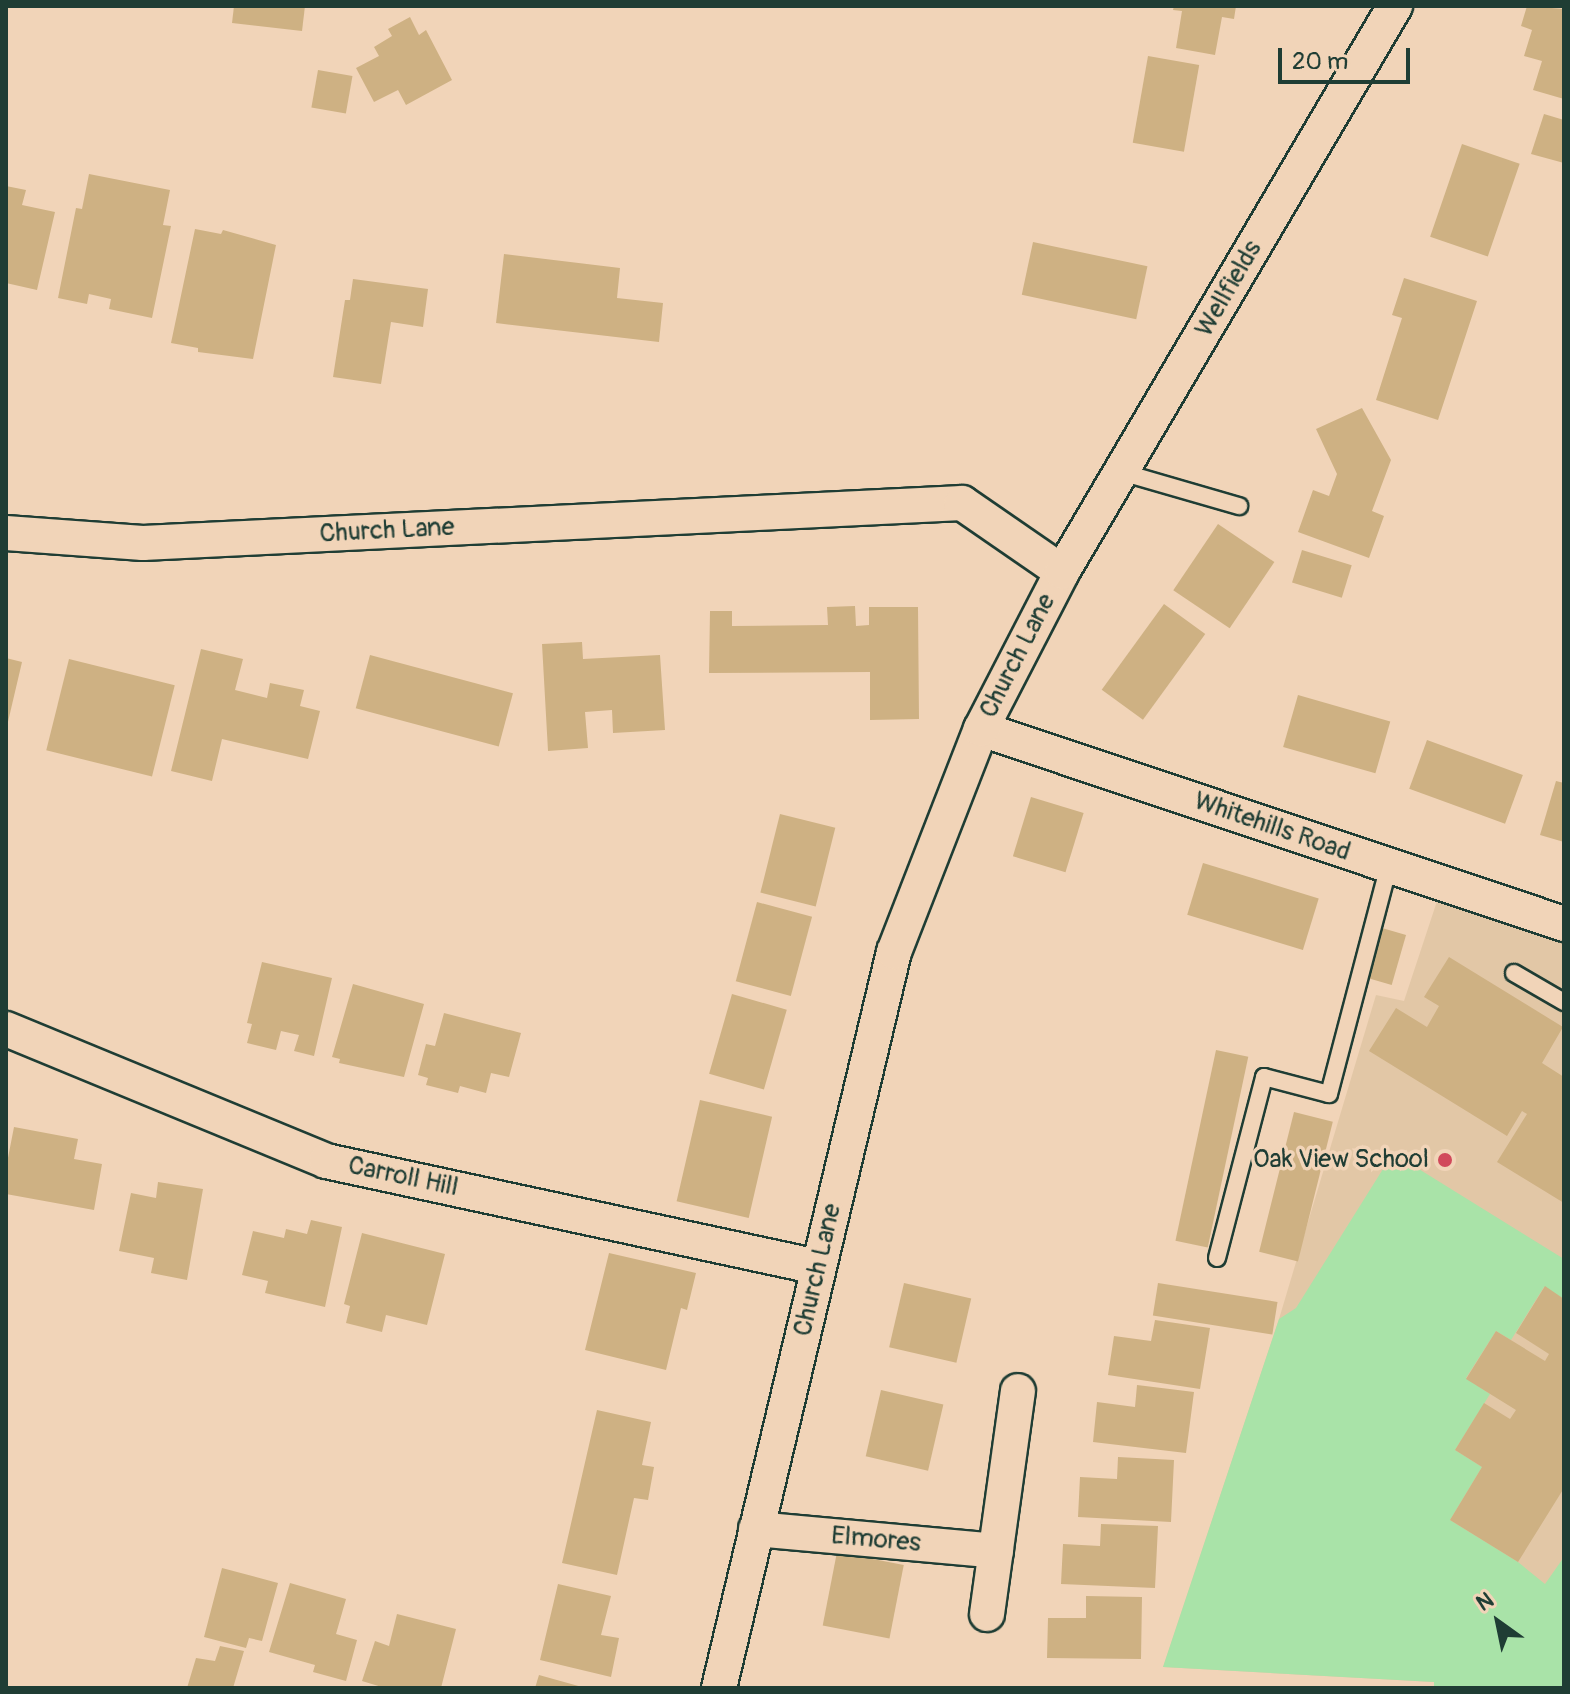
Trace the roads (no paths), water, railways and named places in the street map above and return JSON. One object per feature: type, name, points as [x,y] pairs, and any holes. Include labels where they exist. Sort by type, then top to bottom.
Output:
[{"type":"street","name":"Wellfields","points":[[1062,572],[1395,6]]},
{"type":"street","name":"Church Lane","points":[[6,533],[143,543],[962,503],[1062,572],[981,729],[894,952],[719,1688]]},
{"type":"street","name":"Whitehills Road","points":[[981,729],[1564,924]]},
{"type":"street","name":"Carroll Hill","points":[[6,1029],[326,1161],[818,1267]]},
{"type":"street","points":[[987,1614],[1018,1391]]},
{"type":"street","name":"Elmores","points":[[756,1529],[996,1551]]},
{"type":"lane","points":[[1121,472],[1239,506]]},
{"type":"lane","points":[[1217,1258],[1264,1077],[1329,1094],[1389,866]]},
{"type":"lane","points":[[1514,973],[1564,1002]]},
{"type":"place","name":"Oak View School","points":[[1445,1160]]}]
